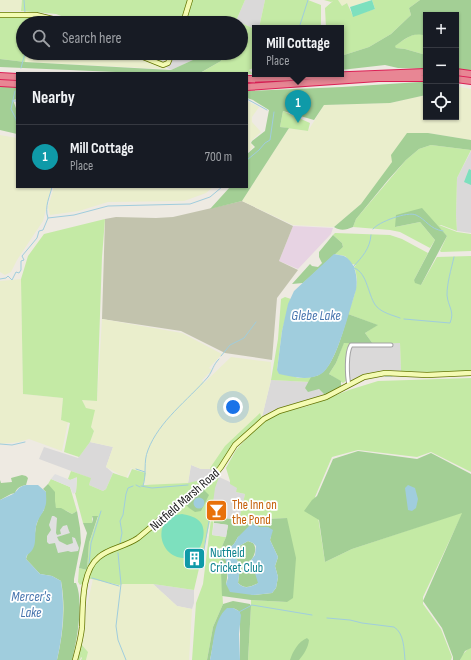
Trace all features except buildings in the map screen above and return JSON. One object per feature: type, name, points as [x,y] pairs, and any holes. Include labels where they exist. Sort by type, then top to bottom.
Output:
[{"type":"highway","points":[[344,75],[423,72]]},
{"type":"highway","points":[[459,72],[471,74]]},
{"type":"highway","points":[[0,76],[16,77]]},
{"type":"highway","points":[[248,79],[298,77]]},
{"type":"highway","points":[[248,86],[378,78],[423,78]]},
{"type":"highway","points":[[459,80],[471,81]]},
{"type":"highway","points":[[0,83],[16,84]]},
{"type":"street","points":[[185,16],[190,0]]},
{"type":"street","points":[[0,16],[40,16]]},
{"type":"street","points":[[150,60],[163,65],[168,63],[169,60]]},
{"type":"street","points":[[349,384],[347,371],[349,349],[351,345],[391,345]]},
{"type":"street","name":"Nutfield Marsh Road","points":[[75,660],[82,628],[84,593],[90,567],[96,559],[105,553],[129,544],[143,534],[217,472],[222,467],[235,446],[264,419],[279,411],[326,397],[364,377],[381,373],[427,375],[471,373]]},
{"type":"shaded area","points":[[0,0],[22,0],[21,11],[0,11]]},
{"type":"shaded area","points":[[245,0],[265,0],[260,25],[252,25],[252,28],[248,26],[248,16],[238,16]]},
{"type":"shaded area","points":[[338,0],[371,0],[350,7],[347,3],[342,6]]},
{"type":"shaded area","points":[[25,60],[145,60],[159,66],[166,67],[166,69],[25,62]]},
{"type":"shaded area","points":[[171,60],[193,60],[171,70],[166,67]]},
{"type":"shaded area","points":[[459,87],[471,89],[471,140],[428,133],[393,162],[361,204],[334,227],[293,225],[242,201],[289,128],[308,131],[324,105],[390,103],[423,96],[423,120],[459,120]]},
{"type":"shaded area","points":[[248,102],[259,107],[252,117],[252,122],[261,132],[250,142],[253,147],[248,152]]},
{"type":"shaded area","points":[[0,135],[16,138],[16,188],[52,188],[43,221],[17,260],[11,272],[5,275],[0,272]]},
{"type":"shaded area","points":[[471,151],[471,233],[457,231],[456,215],[457,178]]},
{"type":"shaded area","points":[[54,188],[212,188],[206,193],[184,201],[108,202],[79,211],[50,215],[48,207]]},
{"type":"shaded area","points":[[242,201],[293,226],[279,261],[298,270],[277,298],[272,360],[225,353],[181,331],[102,319],[105,219],[116,217],[173,217]]},
{"type":"shaded area","points":[[293,226],[333,228],[331,234],[298,269],[279,261]]},
{"type":"shaded area","points":[[21,279],[23,394],[63,398],[61,420],[68,422],[62,451],[29,439],[19,442],[0,444],[0,281]]},
{"type":"shaded area","points":[[102,319],[182,333],[222,354],[209,368],[212,370],[202,380],[204,383],[231,357],[271,362],[271,380],[262,417],[214,469],[201,469],[191,465],[188,483],[151,485],[143,483],[146,473],[131,468],[126,478],[106,467],[113,447],[90,442],[94,431],[91,427],[86,408],[82,400],[97,401]]},
{"type":"shaded area","points":[[350,343],[400,343],[401,371],[383,370],[363,374],[348,383],[346,368]]},
{"type":"shaded area","points":[[271,380],[310,382],[305,388],[319,389],[325,395],[273,410],[262,417]]},
{"type":"shaded area","points":[[90,442],[113,447],[106,467],[113,473],[106,489],[103,491],[89,485],[90,478],[39,459],[44,447],[78,458]]},
{"type":"shaded area","points":[[191,465],[201,469],[217,469],[219,477],[238,488],[236,492],[245,494],[239,520],[211,517],[201,511],[200,483],[188,483]]},
{"type":"shaded area","points":[[55,474],[70,480],[77,477],[76,492],[73,494],[70,487],[51,479]]},
{"type":"shaded area","points":[[52,516],[57,518],[57,535],[61,534],[60,530],[63,526],[67,525],[70,533],[57,537],[59,541],[67,545],[73,543],[72,537],[75,538],[79,548],[78,551],[58,553],[55,543],[49,544],[47,542],[47,536],[51,530],[49,525]]},
{"type":"shaded area","points":[[214,523],[228,525],[226,537],[212,535]]},
{"type":"shaded area","points":[[93,579],[119,585],[153,584],[177,606],[192,609],[189,660],[86,660],[88,652],[81,644]]},
{"type":"shaded area","points":[[153,584],[194,590],[194,603],[192,609],[177,606]]},
{"type":"green space","points":[[22,0],[189,0],[183,16],[61,16],[56,14],[21,11]]},
{"type":"green space","points":[[192,0],[245,0],[238,16],[186,16]]},
{"type":"green space","points":[[265,0],[308,0],[321,5],[321,25],[260,25]]},
{"type":"green space","points":[[324,0],[338,0],[342,6],[347,3],[353,16],[375,9],[372,0],[420,0],[409,8],[411,15],[391,34],[369,47],[344,55],[344,25],[326,25],[325,8],[333,1],[331,2]]},
{"type":"green space","points":[[372,0],[375,9],[353,17],[350,7]]},
{"type":"green space","points":[[420,0],[471,0],[471,71],[459,70],[459,12],[423,12],[423,35],[413,35],[395,46],[396,48],[423,54],[423,69],[398,68],[385,65],[344,70],[344,55],[369,47],[391,34],[411,15],[409,8]]},
{"type":"green space","points":[[0,17],[16,17],[16,60],[25,60],[25,62],[0,59]]},
{"type":"green space","points":[[248,26],[252,28],[252,68],[249,70],[252,74],[248,74],[248,72],[202,72],[221,61],[248,60]]},
{"type":"green space","points":[[420,33],[423,34],[423,54],[396,48],[394,46],[410,36]]},
{"type":"green space","points":[[0,59],[25,62],[171,70],[193,60],[221,60],[202,72],[116,72],[0,67]]},
{"type":"green space","points":[[423,82],[423,96],[390,103],[324,105],[314,120],[283,111],[280,127],[289,128],[242,201],[210,209],[229,188],[248,188],[248,153],[255,147],[251,143],[252,141],[265,131],[269,110],[248,98],[248,91]]},
{"type":"green space","points":[[0,86],[16,87],[16,99],[13,100],[16,108],[16,134],[0,130]]},
{"type":"green space","points":[[283,111],[310,123],[308,131],[280,127]]},
{"type":"green space","points":[[407,133],[428,133],[471,140],[471,150],[431,145],[419,149],[406,160],[388,180],[356,219],[353,227],[343,230],[334,227],[361,204],[392,162],[391,155]]},
{"type":"green space","points":[[431,145],[471,150],[457,178],[457,231],[439,225],[457,232],[471,234],[471,251],[441,252],[440,251],[447,236],[420,209],[395,227],[420,222],[435,240],[430,248],[400,232],[353,227],[356,219],[406,160],[419,149]]},
{"type":"green space","points":[[469,169],[471,170],[471,185],[464,182]]},
{"type":"green space","points":[[422,208],[447,236],[421,285],[415,283],[414,280],[435,240],[420,222],[395,227],[396,215]]},
{"type":"green space","points":[[105,219],[102,257],[97,401],[82,400],[86,408],[95,410],[91,427],[94,431],[90,442],[79,457],[64,452],[70,423],[61,420],[63,398],[23,394],[21,279],[28,256],[44,234]]},
{"type":"green space","points":[[335,233],[390,235],[402,239],[428,253],[414,280],[421,285],[437,257],[471,256],[471,371],[401,371],[400,343],[373,344],[365,333],[377,325],[348,314],[354,296],[357,279],[354,267],[356,265],[352,264],[345,256],[334,254],[343,247],[342,243],[333,235]]},
{"type":"green space","points":[[333,235],[342,243],[343,247],[303,283],[292,284],[310,264],[318,267],[322,263],[319,257],[319,252]]},
{"type":"green space","points":[[285,297],[291,299],[282,331],[277,370],[298,378],[311,377],[310,382],[271,380],[278,339],[281,299]]},
{"type":"green space","points":[[348,314],[378,325],[365,333],[373,344],[344,343],[336,363],[329,374],[341,381],[341,386],[325,395],[319,389],[308,392],[305,388],[311,377],[318,375],[330,364],[341,337]]},
{"type":"green space","points":[[344,342],[350,343],[346,368],[347,380],[343,383],[329,374],[336,363]]},
{"type":"green space","points":[[471,378],[471,472],[431,452],[417,457],[358,450],[332,457],[315,497],[325,562],[352,549],[463,512],[423,597],[423,604],[441,629],[452,657],[451,660],[248,660],[251,600],[287,602],[287,518],[239,520],[245,494],[236,492],[237,488],[230,484],[226,468],[236,450],[260,424],[276,414],[308,406],[349,390],[378,381]]},
{"type":"green space","points":[[260,413],[262,419],[253,426],[218,469],[211,470],[210,468],[225,446]]},
{"type":"green space","points":[[358,451],[417,459],[431,453],[471,474],[471,648],[465,651],[460,660],[453,660],[442,628],[423,601],[462,513],[352,549],[325,562],[319,520],[304,511],[317,496],[333,459]]},
{"type":"green space","points":[[132,469],[146,473],[143,485],[188,483],[201,480],[217,472],[219,477],[215,488],[211,517],[194,590],[153,584],[119,585],[87,578],[84,583],[80,585],[78,582],[79,568],[87,570],[89,543],[98,517],[92,516],[92,523],[83,523],[75,493],[77,478],[70,480],[68,479],[71,471],[91,478],[89,485],[103,491],[106,489],[113,473],[128,478]]},
{"type":"green space","points":[[22,475],[28,478],[26,485],[19,488],[15,493],[0,500],[0,480],[1,483],[12,482],[11,478]]},
{"type":"green space","points":[[51,479],[70,487],[77,511],[72,514],[56,508],[48,484]]},
{"type":"green space","points":[[48,484],[55,492],[56,508],[61,508],[72,514],[77,511],[80,528],[81,543],[74,583],[76,583],[78,591],[80,610],[78,632],[72,660],[57,660],[63,621],[63,591],[61,581],[52,576],[40,574],[26,559],[39,517],[44,510],[46,492],[43,489]]},
{"type":"green space","points":[[202,488],[209,495],[201,511],[195,512],[183,501]]},
{"type":"green space","points":[[182,514],[197,519],[203,527],[204,533],[202,544],[196,554],[187,558],[177,557],[169,552],[164,546],[162,538],[162,530],[165,522],[172,517]]},
{"type":"green space","points":[[92,516],[98,516],[89,543],[87,570],[79,568],[87,533],[83,523],[92,523]]},
{"type":"green space","points":[[214,517],[212,535],[226,537],[220,551],[223,604],[213,627],[207,660],[192,660],[196,603],[203,584],[211,519]]},
{"type":"green space","points":[[214,517],[239,520],[287,518],[296,558],[293,598],[287,602],[251,600],[222,596],[220,551],[226,537],[228,525],[214,523]],"holes":[[[259,527],[268,527],[271,536],[270,540],[278,557],[275,566],[278,577],[276,588],[272,593],[253,595],[226,584],[227,550],[234,544],[238,537]]]},
{"type":"green space","points":[[248,541],[253,543],[255,547],[251,560],[259,583],[246,587],[238,583],[240,567],[235,555],[235,550]]},
{"type":"green space","points":[[233,601],[250,604],[251,606],[248,660],[240,660],[240,613],[232,608],[227,609],[219,621],[210,660],[207,660],[213,627],[223,604]]},
{"type":"green space","points":[[307,638],[309,640],[308,646],[301,658],[299,660],[290,660],[296,647]]},
{"type":"green space","points":[[81,644],[88,652],[86,660],[81,660],[81,657],[80,660],[77,660]]},
{"type":"green space","points":[[469,648],[471,648],[471,660],[460,660],[462,655]]},
{"type":"water","name":"Glebe Lake","points":[[334,254],[344,256],[351,262],[354,266],[357,281],[356,290],[346,322],[332,360],[327,369],[316,376],[300,378],[279,374],[277,370],[282,331],[288,304],[294,291]]},
{"type":"water","name":"Mercer's Lake","points":[[26,485],[38,485],[46,492],[46,505],[37,524],[34,546],[27,555],[26,559],[40,574],[52,576],[61,581],[63,621],[57,660],[0,660],[0,500],[13,494]]},
{"type":"water","points":[[408,485],[415,488],[418,499],[416,508],[412,511],[408,510],[405,488]]},
{"type":"water","points":[[197,498],[201,498],[203,499],[203,507],[197,508],[194,505],[194,501]]},
{"type":"water","points":[[256,524],[259,527],[268,527],[273,530],[270,540],[278,557],[275,566],[278,577],[276,588],[272,593],[253,595],[230,592],[226,584],[228,578],[225,555],[227,550],[250,525]],"holes":[[[248,541],[256,546],[255,555],[251,560],[258,583],[250,587],[243,587],[238,583],[240,567],[235,551]]]},
{"type":"water","points":[[227,608],[233,608],[239,611],[241,615],[239,634],[240,660],[210,660],[219,619]]},
{"type":"waterway","points":[[24,0],[25,13]]},
{"type":"waterway","points":[[300,25],[308,0]]},
{"type":"waterway","points":[[21,68],[23,60]]},
{"type":"waterway","points":[[15,91],[11,109],[16,119]]},
{"type":"waterway","points":[[248,100],[267,110]]},
{"type":"waterway","points":[[248,159],[270,140],[274,112]]},
{"type":"waterway","points":[[0,279],[8,276],[12,280],[16,272],[19,273],[21,270],[21,261],[24,260],[22,256],[37,238],[39,231],[43,230],[48,218],[47,206],[52,188]]},
{"type":"waterway","points":[[48,218],[74,215],[108,206],[190,204],[210,197],[221,188]]},
{"type":"waterway","points":[[373,229],[381,223],[393,218],[412,214],[420,217],[434,228],[443,231]]},
{"type":"waterway","points":[[353,267],[367,249],[371,235]]},
{"type":"waterway","points":[[404,319],[450,323],[452,312],[447,290],[454,257]]},
{"type":"waterway","points":[[354,268],[359,270],[365,280],[377,307],[400,318]]},
{"type":"waterway","points":[[221,356],[230,345],[244,338],[256,322]]},
{"type":"waterway","points":[[143,486],[147,454],[153,439],[167,420],[208,377],[215,363],[219,359]]},
{"type":"waterway","points":[[385,376],[392,376]]},
{"type":"waterway","points":[[0,444],[12,445],[25,442]]},
{"type":"waterway","points":[[136,469],[145,472]]},
{"type":"waterway","points":[[136,485],[140,487]]},
{"type":"waterway","points":[[141,486],[152,488],[188,485]]},
{"type":"waterway","points":[[120,543],[122,533],[120,521],[123,515],[126,494],[128,488],[133,486]]},
{"type":"waterway","points":[[89,564],[91,543],[101,511]]},
{"type":"waterway","points":[[201,567],[209,521]]},
{"type":"waterway","points":[[118,553],[121,584],[116,626],[118,640],[126,660]]},
{"type":"waterway","points":[[92,578],[119,586]]},
{"type":"waterway","points":[[239,612],[252,605],[312,615]]},
{"type":"waterway","points":[[327,618],[394,627],[402,637],[405,660]]},
{"type":"place","name":"Mill Cottage","points":[[298,123]]},
{"type":"place","name":"The Inn on the Pond","points":[[216,511]]},
{"type":"place","name":"Nutfield Cricket Club","points":[[194,559]]}]
